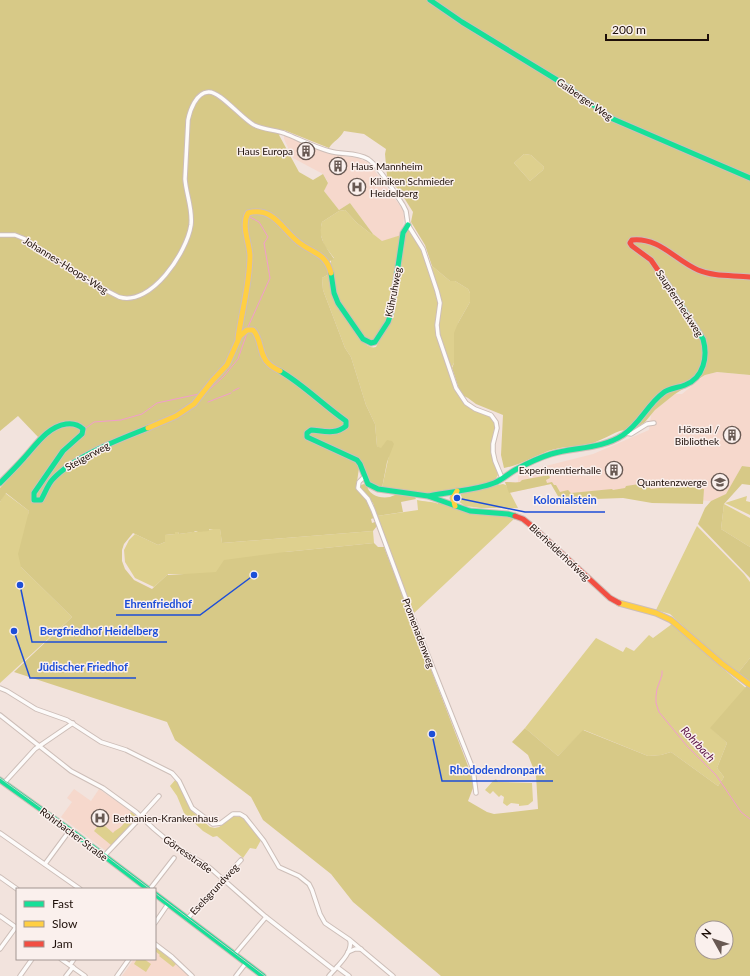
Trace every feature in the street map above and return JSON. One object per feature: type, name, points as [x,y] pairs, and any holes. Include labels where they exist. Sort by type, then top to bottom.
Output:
[{"type":"street","name":"Gaiberger Weg","points":[[430,0],[462,22],[562,83],[613,119],[750,178]]},
{"type":"street","name":"Johannes-Hoops-Weg","points":[[0,235],[15,235],[25,239],[86,280],[119,298],[133,298],[148,290],[162,278],[175,262],[184,247],[189,233],[191,224],[191,210],[185,179],[188,120],[191,109],[196,100],[207,92],[214,92],[218,94],[245,119],[256,126],[282,132],[328,151],[353,154],[367,158],[378,170],[403,205],[406,211],[408,225]]},
{"type":"street","name":"Kühruhweg","points":[[238,339],[250,276],[250,253],[245,220],[248,213],[259,212],[275,218],[300,244],[324,258],[330,268],[334,292],[338,303],[363,339],[371,343],[377,340],[391,315],[403,234],[408,225]]},
{"type":"street","points":[[408,225],[424,249],[437,291],[440,303],[437,325],[438,333],[456,388],[466,403],[475,409],[491,415],[496,422],[497,428],[493,444],[493,455],[502,478]]},
{"type":"street","name":"Saupfercheckweg","points":[[428,496],[492,484],[526,464],[545,456],[564,451],[601,445],[612,441],[626,433],[636,424],[663,393],[694,380],[704,365],[706,353],[705,343],[701,334],[661,273],[649,258],[632,246],[631,241],[638,239],[648,241],[694,268],[704,272],[750,277]]},
{"type":"street","name":"Bierhelderhofweg","points":[[238,339],[246,331],[251,330],[255,332],[258,335],[263,356],[268,364],[298,382],[328,408],[344,418],[347,424],[342,429],[327,432],[310,430],[306,435],[310,439],[357,460],[361,465],[367,483],[376,489],[428,496],[476,512],[508,514],[525,520],[610,598],[620,603],[663,616],[671,620],[750,686]]},
{"type":"street","name":"Steigerweg","points":[[0,483],[13,471],[49,430],[63,424],[79,425],[83,430],[82,434],[63,451],[34,493],[34,500],[41,500],[53,479],[74,462],[116,441],[176,416],[194,404],[211,382],[228,364],[238,339]]},
{"type":"street","name":"Saupfercheckweg","points":[[626,433],[631,434],[647,424],[654,423]]},
{"type":"street","name":"Promenadenweg","points":[[364,477],[360,481],[358,488],[367,498],[374,510],[412,615],[457,732],[473,769],[476,793]]},
{"type":"street","points":[[455,506],[453,498],[457,490]]},
{"type":"street","points":[[0,688],[36,709],[61,717],[73,723],[101,742],[126,750],[172,773],[180,781],[192,808],[213,824],[221,824],[232,814],[244,816],[264,841],[279,867],[299,876],[309,884],[320,914],[325,923],[350,940],[393,976]]},
{"type":"street","name":"Görresstraße","points":[[0,715],[71,771],[103,788],[141,816],[173,845],[204,863],[266,917],[335,968],[349,976]]},
{"type":"street","points":[[0,723],[4,719]]},
{"type":"street","points":[[2,781],[38,746],[73,723]]},
{"type":"street","name":"Rohrbacher Straße","points":[[2,781],[148,888]]},
{"type":"street","points":[[104,856],[159,796]]},
{"type":"street","points":[[45,864],[70,830]]},
{"type":"street","points":[[0,833],[79,888]]},
{"type":"street","points":[[150,888],[174,858]]},
{"type":"street","name":"Eselsgrundweg","points":[[187,919],[241,860]]},
{"type":"street","points":[[0,877],[16,888]]},
{"type":"street","points":[[156,895],[263,976]]},
{"type":"street","points":[[156,922],[168,904]]},
{"type":"street","points":[[0,916],[16,928],[0,949]]},
{"type":"street","points":[[234,954],[266,917]]},
{"type":"street","points":[[329,976],[348,953],[351,946],[350,940]]},
{"type":"street","points":[[156,945],[172,957],[192,976]]},
{"type":"street","points":[[348,953],[355,949],[361,949]]},
{"type":"street","points":[[20,976],[31,960]]},
{"type":"street","points":[[62,960],[85,976]]},
{"type":"street","points":[[66,976],[74,960]]},
{"type":"street","points":[[117,976],[128,960]]},
{"type":"street","points":[[236,976],[246,963]]},
{"type":"shaded area","points":[[0,0],[750,0],[750,375],[717,372],[705,375],[675,394],[655,410],[645,422],[633,430],[623,430],[593,443],[553,449],[521,463],[504,468],[501,455],[503,415],[476,404],[464,396],[459,389],[452,368],[454,363],[454,333],[470,302],[470,293],[468,289],[455,281],[450,281],[432,266],[425,245],[411,222],[413,212],[401,193],[387,176],[386,149],[364,134],[344,131],[329,148],[284,130],[279,135],[299,172],[313,180],[323,174],[328,183],[324,191],[339,210],[350,203],[373,234],[357,223],[345,210],[339,211],[322,222],[321,233],[323,242],[334,259],[326,263],[329,274],[322,278],[323,290],[345,348],[351,357],[366,405],[375,424],[377,446],[381,448],[387,440],[392,441],[394,444],[387,462],[382,488],[369,483],[359,468],[356,489],[366,499],[374,518],[371,519],[372,523],[375,522],[377,526],[373,531],[222,543],[220,529],[209,529],[209,531],[195,531],[179,534],[178,532],[175,532],[175,534],[165,535],[165,542],[158,545],[133,533],[124,544],[122,550],[122,561],[125,569],[134,580],[152,589],[168,574],[216,572],[224,560],[374,543],[378,547],[384,547],[473,779],[473,788],[468,801],[487,812],[494,814],[538,809],[536,775],[528,755],[512,742],[525,728],[558,756],[583,730],[648,756],[661,755],[671,752],[718,786],[724,777],[717,768],[727,743],[710,728],[750,682],[750,976],[441,976],[353,902],[331,874],[263,820],[251,797],[175,740],[167,722],[14,672],[72,617],[21,567],[18,554],[29,511],[6,493],[0,502],[0,488],[44,439],[39,438],[18,416],[0,431]],"holes":[[[524,154],[531,155],[544,167],[543,170],[530,181],[514,163]]]},
{"type":"shaded area","name":"Kliniken Schmieder Heidelberg","points":[[284,135],[330,154],[358,158],[369,163],[403,210],[404,218],[401,235],[382,242],[373,234],[350,203],[339,210],[324,191],[328,182],[323,174],[293,158],[284,139]]},
{"type":"shaded area","points":[[524,154],[531,155],[544,167],[543,170],[530,181],[514,163]]},
{"type":"shaded area","points":[[345,210],[357,223],[382,241],[401,235],[389,317],[376,339],[371,341],[365,339],[337,298],[333,269],[331,265],[331,260],[334,258],[324,245],[320,232],[322,222],[339,211]]},
{"type":"shaded area","points":[[408,230],[422,249],[429,267],[432,266],[450,281],[455,281],[468,289],[470,293],[470,302],[458,323],[454,363],[449,372],[459,397],[469,406],[490,417],[495,425],[494,462],[498,475],[495,480],[491,482],[428,494],[382,488],[389,455],[377,446],[375,424],[366,405],[351,357],[345,348],[323,290],[322,278],[329,274],[326,263],[328,265],[332,289],[360,339],[369,346],[376,347],[388,324],[405,234]]},
{"type":"shaded area","points":[[717,372],[750,375],[750,467],[742,466],[726,495],[711,501],[556,492],[551,484],[509,493],[505,482],[518,482],[518,473],[593,454],[649,430],[651,415],[655,410],[675,394],[682,394],[705,375]]},
{"type":"shaded area","points":[[742,466],[750,467],[750,485],[742,484],[724,504],[721,529],[750,547],[750,578],[698,524],[705,508],[711,501],[726,494]]},
{"type":"shaded area","points":[[549,475],[550,478],[546,480],[547,483],[552,482],[556,485],[560,492],[568,490],[571,493],[613,490],[625,488],[626,486],[646,483],[651,489],[667,487],[669,484],[688,485],[704,489],[703,504],[652,503],[623,498],[567,500],[559,498],[551,484],[509,493],[505,482],[520,482],[522,480]]},
{"type":"shaded area","points":[[503,484],[506,485],[518,508],[481,508],[465,506],[458,501],[462,492]]},
{"type":"shaded area","points":[[361,485],[367,485],[372,494],[375,496],[390,497],[397,494],[406,494],[414,496],[416,499],[401,502],[403,512],[377,516],[373,503],[360,489]]},
{"type":"shaded area","points":[[5,493],[29,511],[21,567],[72,617],[0,683],[0,502]]},
{"type":"shaded area","points":[[747,496],[746,501],[750,502],[750,515],[725,503]]},
{"type":"shaded area","points":[[417,500],[434,502],[438,504],[438,501],[447,505],[444,505],[470,514],[500,515],[515,518],[413,614],[377,516],[418,510]]},
{"type":"shaded area","points":[[724,504],[750,518],[750,547],[721,529]]},
{"type":"shaded area","points":[[697,526],[750,582],[750,658],[738,673],[720,660],[670,614],[656,610]]},
{"type":"shaded area","points":[[220,528],[222,543],[373,531],[374,543],[285,552],[286,574],[168,574],[154,587],[135,578],[125,562],[124,550],[129,540],[135,534],[158,545],[165,542],[165,535],[175,534],[175,532],[178,532],[179,534]]},
{"type":"shaded area","points":[[672,624],[746,688],[711,728],[727,743],[717,768],[724,777],[718,786],[671,752],[661,755],[648,756],[584,730],[558,756],[525,728],[596,638],[623,652],[626,647],[634,651],[649,635],[653,638]]},
{"type":"shaded area","points":[[750,658],[750,682],[738,673]]},
{"type":"shaded area","points":[[176,779],[193,812],[210,827],[219,827],[234,816],[242,817],[261,840],[256,849],[250,848],[243,858],[217,836],[213,837],[203,831],[184,813],[177,796],[170,786]]},
{"type":"shaded area","points":[[496,779],[498,782],[532,783],[533,801],[528,805],[519,806],[519,804],[511,803],[507,806],[503,803],[504,797],[501,795],[499,797],[493,791],[490,794],[485,790]]},
{"type":"shaded area","name":"Bethanien-Krankenhaus","points":[[74,789],[91,801],[99,789],[139,817],[106,851],[61,817],[72,802],[67,798]]},
{"type":"shaded area","points":[[131,812],[138,817],[111,845],[94,831],[98,826],[105,826],[113,833],[122,826],[125,819]]},
{"type":"shaded area","points":[[156,947],[189,976],[122,976],[133,960],[156,960]]},
{"type":"shaded area","points":[[156,947],[176,964],[173,967],[159,956],[160,955],[156,952]]},
{"type":"shaded area","points":[[136,960],[145,960],[151,964],[146,972],[134,964]]},
{"type":"waterway","points":[[248,216],[259,222],[268,237],[264,243],[270,278],[248,327]]},
{"type":"waterway","points":[[210,389],[224,376],[238,359],[247,333]]},
{"type":"waterway","points":[[233,391],[239,388]]},
{"type":"waterway","points":[[208,402],[231,393]]},
{"type":"waterway","points":[[86,428],[94,422],[121,420],[142,414],[157,403],[199,394]]},
{"type":"waterway","name":"Rohrbach","points":[[662,671],[656,696],[656,703],[659,712],[687,746],[716,775],[741,812],[750,819]]},
{"type":"tram line","points":[[0,778],[149,888]]},
{"type":"tram line","points":[[156,894],[265,976]]},
{"type":"traffic: fast","points":[[430,0],[462,22],[562,83],[613,119],[750,178]]},
{"type":"traffic: fast","points":[[331,273],[334,293],[338,303],[363,339],[371,343],[375,342],[388,322],[391,313],[403,233],[408,225]]},
{"type":"traffic: fast","points":[[429,496],[486,486],[500,480],[537,459],[560,452],[615,440],[629,431],[652,403],[663,393],[685,385],[697,377],[705,359],[703,339],[664,279]]},
{"type":"traffic: fast","points":[[280,371],[297,382],[346,421],[346,426],[338,431],[329,432],[311,430],[307,433],[307,437],[357,460],[368,484],[378,489],[428,496],[470,511],[508,514],[515,516]]},
{"type":"traffic: fast","points":[[0,483],[42,437],[59,426],[69,424],[77,425],[83,429],[82,434],[63,451],[34,493],[34,500],[41,500],[51,481],[72,463],[98,449],[148,428]]},
{"type":"traffic: fast","points":[[0,780],[70,830],[147,888]]},
{"type":"traffic: fast","points":[[156,895],[263,976]]},
{"type":"traffic: slow","points":[[238,338],[250,265],[250,255],[245,228],[248,213],[265,213],[278,221],[301,244],[323,258],[331,273]]},
{"type":"traffic: slow","points":[[148,428],[176,416],[194,404],[227,365],[240,336],[247,330],[253,330],[258,338],[266,361],[280,371]]},
{"type":"traffic: slow","points":[[455,506],[453,498],[457,491]]},
{"type":"traffic: slow","points":[[619,603],[656,613],[671,620],[721,663],[750,685]]},
{"type":"traffic: jam","points":[[664,279],[651,260],[632,246],[630,243],[632,240],[650,242],[666,250],[690,266],[704,272],[717,275],[750,277]]},
{"type":"traffic: jam","points":[[515,516],[523,519],[533,527],[610,598],[619,603]]},
{"type":"place","name":"Haus Europa","points":[[306,151]]},
{"type":"place","name":"Haus Mannheim","points":[[338,166]]},
{"type":"place","name":"Kliniken Schmieder Heidelberg","points":[[357,187]]},
{"type":"place","name":"Hörsaal / Bibliothek","points":[[732,435]]},
{"type":"place","name":"Experimentierhalle","points":[[614,470]]},
{"type":"place","name":"Quantenzwerge","points":[[720,482]]},
{"type":"place","name":"Kolonialstein","points":[[457,498]]},
{"type":"place","name":"Ehrenfriedhof","points":[[254,575]]},
{"type":"place","name":"Bergfriedhof Heidelberg","points":[[20,585]]},
{"type":"place","name":"Jüdischer Friedhof","points":[[14,631]]},
{"type":"place","name":"Rhododendronpark","points":[[432,734]]},
{"type":"place","name":"Bethanien-Krankenhaus","points":[[100,818]]}]
